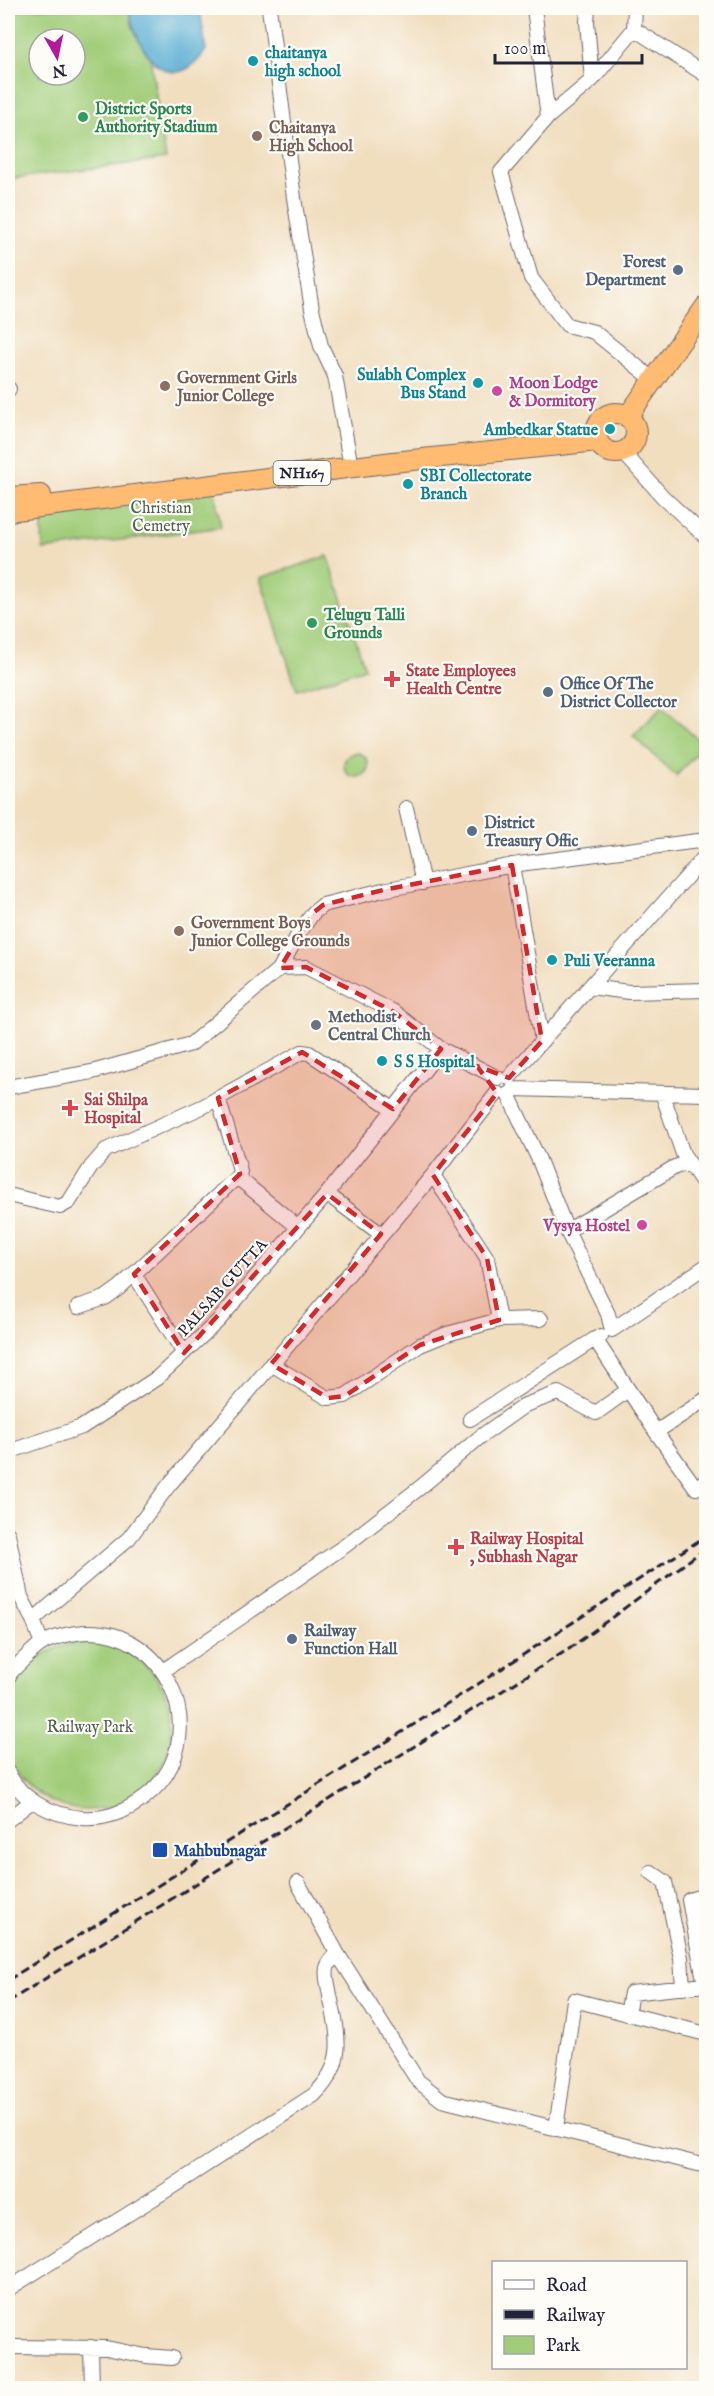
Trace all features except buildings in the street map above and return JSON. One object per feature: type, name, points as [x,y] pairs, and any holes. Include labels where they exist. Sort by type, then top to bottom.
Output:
[{"type":"highway","points":[[631,419],[706,306]]},
{"type":"highway","points":[[631,419],[654,399],[706,325]]},
{"type":"highway","name":"NH167","points":[[598,435],[603,418],[609,414],[622,414],[631,419]]},
{"type":"highway","points":[[623,452],[635,440],[637,434],[631,419]]},
{"type":"highway","name":"NH167","points":[[8,497],[26,497],[349,456],[598,435]]},
{"type":"highway","name":"NH167","points":[[598,435],[611,452],[623,452]]},
{"type":"highway","name":"NH167","points":[[8,512],[394,469],[598,435]]},
{"type":"street","points":[[269,8],[294,198],[312,309],[321,346],[335,376],[349,456]]},
{"type":"street","points":[[534,8],[548,117]]},
{"type":"street","points":[[588,8],[592,80]]},
{"type":"street","points":[[635,8],[634,29],[592,80],[548,117],[501,172],[531,278],[567,325],[594,332],[655,381]]},
{"type":"street","points":[[634,29],[706,75]]},
{"type":"street","points":[[623,452],[663,497],[706,537]]},
{"type":"street","points":[[406,808],[423,883]]},
{"type":"street","points":[[8,1087],[92,1072],[191,1044],[280,968],[299,933],[313,913],[323,905],[512,865],[706,840]]},
{"type":"street","points":[[33,1620],[129,1538],[169,1485],[433,1175],[542,1041],[706,855]]},
{"type":"street","points":[[512,865],[542,1041]]},
{"type":"street","points":[[280,968],[306,967],[394,1012],[441,1049],[505,1087],[706,1094]]},
{"type":"street","points":[[590,987],[629,992],[706,990]]},
{"type":"street","name":"PALSAB GUTTA","points":[[8,1452],[81,1427],[157,1378],[184,1353],[218,1321],[327,1194],[441,1049]]},
{"type":"street","points":[[8,1195],[60,1207],[69,1202],[91,1167],[106,1150],[218,1098],[302,1052],[309,1053],[393,1109]]},
{"type":"street","points":[[505,1087],[539,1160],[567,1231],[608,1314],[612,1330]]},
{"type":"street","points":[[662,1093],[682,1154],[706,1187]]},
{"type":"street","points":[[78,1307],[105,1298],[134,1274],[237,1177],[240,1172],[238,1163],[218,1098]]},
{"type":"street","points":[[567,1231],[675,1167],[689,1163]]},
{"type":"street","points":[[433,1175],[487,1258],[499,1320]]},
{"type":"street","points":[[237,1177],[298,1227]]},
{"type":"street","points":[[327,1194],[381,1234]]},
{"type":"street","points":[[470,1419],[612,1330],[706,1266]]},
{"type":"street","points":[[134,1274],[184,1353]]},
{"type":"street","points":[[271,1364],[328,1398],[345,1395],[420,1345],[447,1334],[499,1320],[541,1319]]},
{"type":"street","points":[[595,1339],[696,1488],[706,1480]]},
{"type":"street","points":[[163,1671],[346,1545],[480,1437],[525,1405],[558,1393],[596,1413],[621,1395]]},
{"type":"street","points":[[656,1432],[706,1399]]},
{"type":"street","points":[[8,1534],[21,1597],[42,1644]]},
{"type":"street","points":[[8,1674],[42,1644],[63,1635],[85,1632],[108,1634],[129,1642],[148,1654],[163,1671],[176,1695],[181,1723],[178,1750],[168,1772],[154,1791],[135,1806],[113,1815],[89,1819],[66,1816],[48,1810],[32,1801],[11,1781],[8,1773]]},
{"type":"street","points":[[8,1820],[32,1801]]},
{"type":"street","points":[[651,1872],[665,1882],[681,1958],[683,1988]]},
{"type":"street","points":[[298,1883],[338,1953],[418,2081],[442,2100],[706,2166]]},
{"type":"street","points":[[627,2014],[631,1993],[706,1985],[689,1900],[706,1895]]},
{"type":"street","points":[[8,2289],[314,2095],[328,2081],[338,2056],[336,2022],[327,1978],[327,1966],[338,1953]]},
{"type":"street","points":[[556,2129],[574,2000],[706,2034]]},
{"type":"street","points":[[8,2347],[91,2347],[172,2358]]},
{"type":"street","points":[[91,2347],[92,2388]]},
{"type":"highlighted area","points":[[512,865],[542,1041],[509,1078],[477,1066],[497,1093],[433,1175],[487,1258],[499,1320],[420,1345],[345,1396],[328,1398],[271,1364],[381,1234],[327,1194],[184,1353],[134,1274],[240,1174],[218,1098],[302,1052],[393,1109],[441,1049],[394,1012],[306,967],[280,968],[313,913],[323,905],[383,890]]},
{"type":"green space","name":"District Sports Authority Stadium","points":[[8,8],[129,8],[132,25],[150,57],[166,159],[8,179]]},
{"type":"green space","name":"Christian Cemetry","points":[[214,490],[221,527],[43,550],[41,514]]},
{"type":"green space","name":"Telugu Talli Grounds","points":[[328,556],[365,668],[297,690],[260,578]]},
{"type":"green space","points":[[662,707],[704,745],[676,776],[633,736]]},
{"type":"green space","points":[[356,753],[365,756],[368,765],[365,774],[356,777],[347,774],[344,765],[347,756]]},
{"type":"green space","name":"Railway Park","points":[[88,1642],[120,1649],[135,1656],[147,1667],[158,1679],[165,1694],[172,1726],[165,1758],[158,1773],[147,1785],[135,1796],[120,1803],[88,1810],[56,1803],[41,1796],[29,1785],[18,1773],[11,1758],[4,1726],[11,1694],[18,1679],[29,1667],[41,1656],[56,1649]]},
{"type":"water","points":[[129,8],[200,8],[206,50],[193,65],[180,71],[167,71],[156,64],[138,39]]},
{"type":"railway","points":[[8,1980],[475,1686],[706,1536]]},
{"type":"railway","points":[[8,2002],[569,1649],[706,1548]]},
{"type":"place","name":"chaitanya high school","points":[[253,61]]},
{"type":"place","name":"District Sports Authority Stadium","points":[[83,117]]},
{"type":"place","name":"Chaitanya High School","points":[[257,136]]},
{"type":"place","name":"Forest Department","points":[[678,270]]},
{"type":"place","name":"Sulabh Complex Bus Stand","points":[[478,383]]},
{"type":"place","name":"Government Girls Junior College","points":[[165,386]]},
{"type":"place","name":"Moon Lodge & Dormitory","points":[[497,391]]},
{"type":"place","name":"Ambedkar Statue","points":[[610,429]]},
{"type":"place","name":"SBI Collectorate Branch","points":[[408,484]]},
{"type":"place","name":"Telugu Talli Grounds","points":[[312,623]]},
{"type":"place","name":"State Employees Health Centre","points":[[392,679]]},
{"type":"place","name":"Office Of The District Collector","points":[[548,692]]},
{"type":"place","name":"District Treasury Offic","points":[[472,831]]},
{"type":"place","name":"Government Boys Junior College Grounds","points":[[179,931]]},
{"type":"place","name":"Puli Veeranna","points":[[552,960]]},
{"type":"place","name":"Methodist Central Church","points":[[316,1025]]},
{"type":"place","name":"S S Hospital","points":[[382,1061]]},
{"type":"place","name":"Sai Shilpa Hospital","points":[[70,1108]]},
{"type":"place","name":"Vysya Hostel","points":[[642,1225]]},
{"type":"place","name":"Railway Hospital , Subhash Nagar","points":[[456,1547]]},
{"type":"place","name":"Railway Function Hall","points":[[292,1639]]},
{"type":"place","name":"Mahbubnagar","points":[[160,1850]]}]
